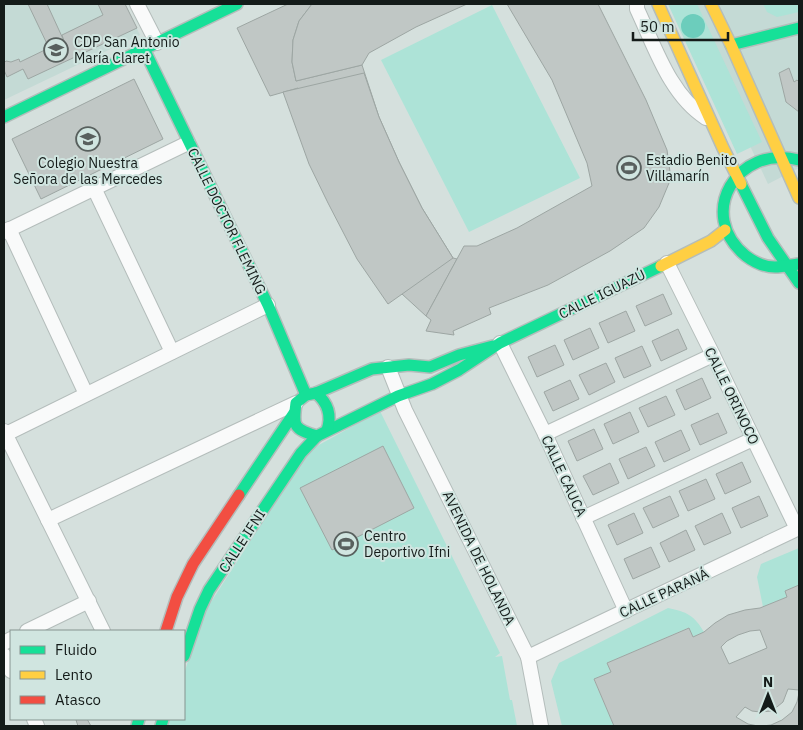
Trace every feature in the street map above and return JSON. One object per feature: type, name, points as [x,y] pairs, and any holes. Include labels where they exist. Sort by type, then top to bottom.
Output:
[{"type":"main road","points":[[4,117],[237,4]]},
{"type":"main road","points":[[658,4],[736,175],[768,238],[794,265],[799,283]]},
{"type":"main road","points":[[711,4],[799,198]]},
{"type":"main road","points":[[731,45],[799,28]]},
{"type":"main road","name":"CALLE DOCTOR FLEMING","points":[[144,49],[268,305],[303,401]]},
{"type":"main road","points":[[794,265],[773,268],[757,264],[744,256],[733,245],[722,216],[723,201],[728,187],[736,175],[749,164],[764,158],[781,156],[799,160]]},
{"type":"main road","name":"CALLE IGUAZÚ","points":[[322,433],[398,396],[432,384],[459,370],[497,345],[667,263],[726,230]]},
{"type":"main road","points":[[711,240],[733,245]]},
{"type":"main road","name":"CALLE IGUAZÚ","points":[[303,401],[353,376],[372,369],[409,365],[430,367],[459,355],[497,345]]},
{"type":"main road","points":[[303,401],[325,401],[330,412],[330,420],[322,433],[306,434],[295,424],[303,401]]},
{"type":"main road","name":"CALLE IFNI","points":[[166,630],[177,596],[193,564],[303,401]]},
{"type":"main road","name":"CALLE IFNI","points":[[185,653],[200,608],[209,590],[301,453],[322,433]]},
{"type":"street","points":[[137,4],[157,43]]},
{"type":"street","points":[[637,4],[637,9],[675,88],[697,112],[711,121]]},
{"type":"street","points":[[86,394],[7,230],[188,143]]},
{"type":"street","points":[[94,188],[172,352]]},
{"type":"street","name":"CALLE ORINOCO","points":[[667,263],[798,529]]},
{"type":"street","points":[[103,630],[4,433],[268,305]]},
{"type":"street","name":"CALLE CAUCA","points":[[497,345],[545,434],[626,611]]},
{"type":"street","points":[[545,434],[713,355]]},
{"type":"street","name":"AVENIDA DE HOLANDA","points":[[388,367],[398,396],[528,657],[541,726]]},
{"type":"street","points":[[48,520],[303,401]]},
{"type":"street","points":[[583,518],[753,439]]},
{"type":"street","name":"CALLE PARANÁ","points":[[528,657],[798,529]]},
{"type":"street","points":[[29,630],[89,600]]},
{"type":"street","points":[[4,655],[10,669]]},
{"type":"shaded area","name":"CDP San Antonio María Claret","points":[[4,4],[125,4],[140,35],[4,100]]},
{"type":"shaded area","points":[[668,4],[697,4],[762,142],[737,154]]},
{"type":"shaded area","points":[[683,4],[799,4],[799,168],[768,184]]},
{"type":"shaded area","points":[[763,4],[799,4],[799,12],[777,17],[767,12]]},
{"type":"shaded area","points":[[492,5],[580,178],[469,232],[381,60]]},
{"type":"shaded area","points":[[693,14],[702,17],[705,26],[702,35],[693,38],[684,35],[681,26],[684,17]]},
{"type":"shaded area","name":"Centro Deportivo Ifni","points":[[380,411],[500,653],[495,657],[502,656],[517,726],[167,726],[170,720],[185,720],[185,671],[202,616],[308,451]]},
{"type":"shaded area","points":[[799,548],[799,585],[785,591],[787,597],[763,607],[757,577],[761,564]]},
{"type":"shaded area","points":[[668,608],[689,615],[704,632],[693,637],[688,628],[607,663],[611,672],[594,680],[614,726],[562,726],[551,681],[559,663]]},
{"type":"building","points":[[28,4],[47,4],[64,41],[62,35],[103,15],[98,4],[125,4],[137,28],[28,79],[23,69],[7,77],[4,70],[4,63],[6,61],[11,62],[19,59],[20,62],[49,48]]},
{"type":"building","points":[[288,4],[312,4],[299,21],[293,40],[292,62],[296,81],[362,65],[379,117],[399,162],[422,208],[453,258],[457,259],[426,316],[402,294],[376,260],[350,215],[329,174],[298,88],[270,96],[237,28]]},
{"type":"building","points":[[312,4],[467,4],[416,27],[369,53],[362,65],[296,81],[292,62],[293,40],[299,21]]},
{"type":"building","name":"Estadio Benito Villamarín","points":[[507,4],[598,4],[646,100],[667,150],[670,172],[669,183],[659,207],[644,228],[610,251],[548,285],[489,308],[491,314],[453,331],[454,335],[426,331],[431,320],[426,316],[464,246],[477,246],[517,228],[592,186],[587,163],[552,80]]},
{"type":"building","points":[[789,68],[794,82],[797,80],[799,82],[799,112],[786,102],[779,73]]},
{"type":"building","points":[[364,73],[379,117],[399,162],[422,208],[453,258],[388,304],[357,259],[328,203],[309,164],[283,92]]},
{"type":"building","name":"Colegio Nuestra Señora de las Mercedes","points":[[134,79],[163,139],[41,199],[12,139]]},
{"type":"building","points":[[663,294],[672,314],[645,326],[636,306]]},
{"type":"building","points":[[626,311],[635,331],[608,343],[599,323]]},
{"type":"building","points":[[590,328],[599,348],[573,360],[564,340]]},
{"type":"building","points":[[678,329],[687,349],[661,361],[652,341]]},
{"type":"building","points":[[555,345],[564,365],[537,377],[528,357]]},
{"type":"building","points":[[642,346],[651,366],[624,378],[615,358]]},
{"type":"building","points":[[606,363],[615,382],[589,395],[579,375]]},
{"type":"building","points":[[702,378],[711,398],[685,410],[676,390]]},
{"type":"building","points":[[570,380],[579,399],[553,411],[544,392]]},
{"type":"building","points":[[666,396],[675,415],[648,427],[639,408]]},
{"type":"building","points":[[630,412],[639,432],[613,444],[604,424]]},
{"type":"building","points":[[718,413],[727,433],[700,445],[691,425]]},
{"type":"building","points":[[594,429],[603,449],[577,461],[568,441]]},
{"type":"building","points":[[681,430],[690,450],[664,462],[655,442]]},
{"type":"building","points":[[383,446],[414,508],[332,550],[300,488]]},
{"type":"building","points":[[646,447],[655,466],[628,479],[619,459]]},
{"type":"building","points":[[742,462],[751,482],[725,494],[716,474]]},
{"type":"building","points":[[610,463],[619,483],[593,495],[583,476]]},
{"type":"building","points":[[706,479],[715,499],[688,511],[679,491]]},
{"type":"building","points":[[670,496],[679,516],[653,528],[643,508]]},
{"type":"building","points":[[759,496],[768,516],[741,528],[732,508]]},
{"type":"building","points":[[634,513],[643,533],[617,545],[608,525]]},
{"type":"building","points":[[722,513],[731,533],[704,545],[695,526]]},
{"type":"building","points":[[686,530],[695,550],[669,562],[660,543]]},
{"type":"building","points":[[651,547],[660,567],[633,579],[624,559]]},
{"type":"building","points":[[799,585],[799,690],[788,689],[783,702],[772,711],[752,711],[745,707],[736,717],[748,724],[758,726],[614,726],[594,679],[611,672],[607,663],[689,628],[693,637],[704,632],[728,615],[760,608],[787,597],[785,591]],"holes":[[[760,630],[767,648],[729,664],[721,647],[738,635]]]},
{"type":"building","points":[[799,693],[799,726],[762,726],[771,725],[782,720],[792,712]]},
{"type":"building","points":[[76,720],[88,720],[91,726],[78,726]]},
{"type":"traffic: fast","points":[[4,117],[237,4]]},
{"type":"traffic: fast","points":[[731,45],[799,28]]},
{"type":"traffic: fast","points":[[144,49],[268,305],[306,395]]},
{"type":"traffic: fast","points":[[798,264],[771,267],[760,264],[746,256],[731,239],[724,221],[724,203],[730,186],[742,172],[757,162],[777,158],[799,160]]},
{"type":"traffic: fast","points":[[741,184],[768,238],[799,283]]},
{"type":"traffic: fast","points":[[493,346],[459,355],[430,367],[409,365],[372,369],[316,393],[306,395],[296,403],[296,426],[303,431],[317,436],[398,396],[432,384],[459,370],[500,343],[661,266]]},
{"type":"traffic: fast","points":[[316,393],[328,410],[327,430]]},
{"type":"traffic: fast","points":[[239,495],[294,413]]},
{"type":"traffic: fast","points":[[185,653],[200,609],[209,590],[301,453],[317,436]]},
{"type":"traffic: fast","points":[[137,726],[139,720]]},
{"type":"traffic: fast","points":[[161,726],[163,720]]},
{"type":"traffic: slow","points":[[658,4],[741,184]]},
{"type":"traffic: slow","points":[[711,4],[799,198]]},
{"type":"traffic: slow","points":[[661,266],[711,241],[725,230]]},
{"type":"traffic: jam","points":[[166,630],[177,597],[193,564],[239,495]]},
{"type":"place","name":"CDP San Antonio María Claret","points":[[56,50]]},
{"type":"place","name":"Colegio Nuestra Señora de las Mercedes","points":[[88,139]]},
{"type":"place","name":"Estadio Benito Villamarín","points":[[629,168]]},
{"type":"place","name":"Centro Deportivo Ifni","points":[[346,544]]}]
